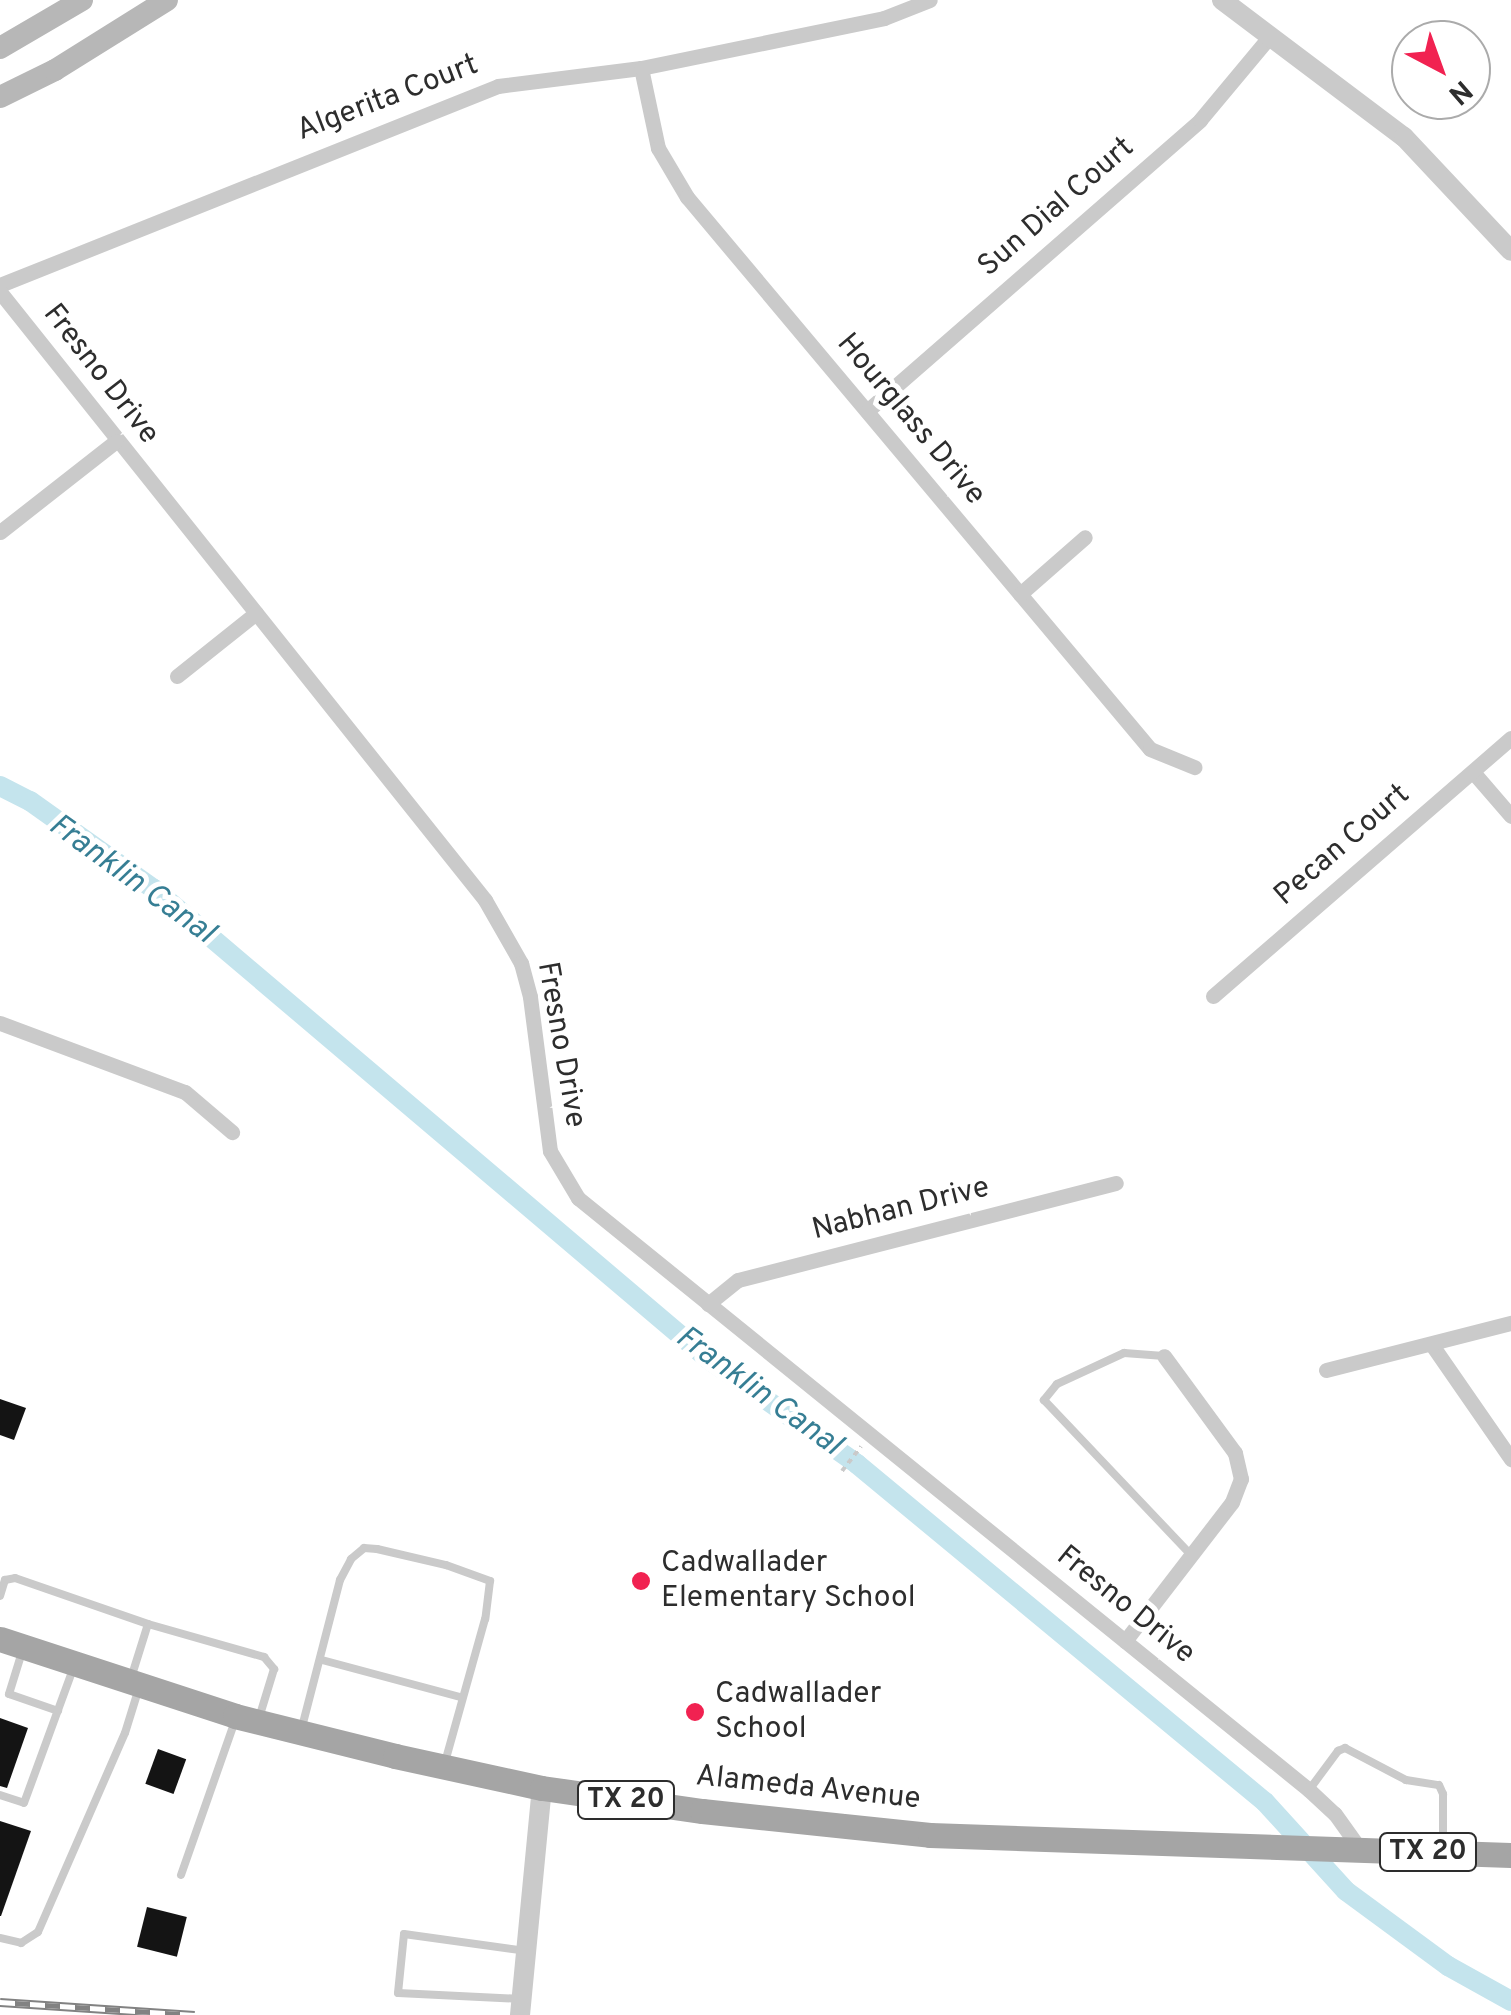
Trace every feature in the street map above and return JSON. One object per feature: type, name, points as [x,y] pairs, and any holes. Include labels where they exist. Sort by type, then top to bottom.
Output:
[{"type":"main road","points":[[0,48],[82,0]]},
{"type":"main road","points":[[0,97],[55,70],[168,0]]},
{"type":"main road","name":"Alameda Avenue","points":[[12,1643],[247,1719],[542,1788],[839,1828],[1511,1856]]},
{"type":"street","name":"Algerita Court","points":[[0,288],[463,97],[529,80],[641,68],[884,18],[930,0]]},
{"type":"street","points":[[1222,0],[1404,137],[1511,251]]},
{"type":"street","name":"Sun Dial Court","points":[[867,411],[1200,120],[1270,36]]},
{"type":"street","name":"Hourglass Drive","points":[[641,68],[650,123],[670,171],[1150,749],[1194,767]]},
{"type":"street","name":"Fresno Drive","points":[[0,288],[116,442],[486,900],[507,934],[530,997],[550,1150],[568,1186],[708,1304],[1309,1790],[1335,1814],[1352,1849]]},
{"type":"street","points":[[0,532],[116,442]]},
{"type":"street","points":[[1020,594],[1085,537]]},
{"type":"street","points":[[177,676],[256,613]]},
{"type":"street","name":"Pecan Court","points":[[1212,996],[1511,738]]},
{"type":"street","points":[[1473,772],[1511,816]]},
{"type":"street","points":[[0,1024],[185,1092],[232,1132]]},
{"type":"street","name":"Nabhan Drive","points":[[708,1304],[738,1280],[1116,1183]]},
{"type":"street","points":[[1326,1370],[1511,1324]]},
{"type":"street","points":[[1432,1345],[1511,1459]]},
{"type":"street","points":[[1125,1641],[1232,1502],[1240,1472],[1235,1453],[1164,1356]]},
{"type":"street","points":[[521,2007],[542,1788]]},
{"type":"lane","points":[[1164,1356],[1124,1353],[1057,1384],[1044,1400],[1191,1555]]},
{"type":"lane","points":[[300,1733],[340,1580],[351,1559],[364,1548],[477,1573],[490,1580],[485,1619],[460,1697],[444,1767]]},
{"type":"lane","points":[[0,1596],[6,1580],[16,1578],[148,1624],[264,1657],[274,1669],[247,1719],[182,1875]]},
{"type":"lane","points":[[0,1938],[22,1943],[38,1932],[125,1733],[148,1624]]},
{"type":"lane","points":[[12,1643],[5,1697],[58,1711]]},
{"type":"lane","points":[[322,1660],[460,1697]]},
{"type":"lane","points":[[0,1795],[24,1803],[75,1665]]},
{"type":"lane","points":[[1309,1790],[1338,1751],[1345,1748],[1392,1774],[1438,1785],[1443,1794],[1443,1852]]},
{"type":"lane","points":[[521,2007],[398,1993],[404,1934],[526,1951]]},
{"type":"path","points":[[842,1471],[860,1448]]},
{"type":"building","points":[[0,1399],[26,1408],[14,1440],[0,1435]]},
{"type":"building","points":[[0,1718],[28,1728],[7,1788],[0,1786]]},
{"type":"building","points":[[158,1749],[186,1759],[174,1794],[145,1784]]},
{"type":"building","points":[[0,1821],[31,1831],[1,1916],[0,1916]]},
{"type":"building","points":[[147,1907],[187,1917],[177,1957],[137,1947]]},
{"type":"waterway","name":"Franklin Canal","points":[[0,786],[30,801],[154,889],[707,1358],[857,1464],[1265,1802],[1346,1891],[1448,1966],[1511,2001]]},
{"type":"railway","points":[[0,2002],[195,2015]]},
{"type":"place","name":"Cadwallader Elementary School","points":[[641,1581]]},
{"type":"place","name":"Cadwallader School","points":[[695,1712]]}]
